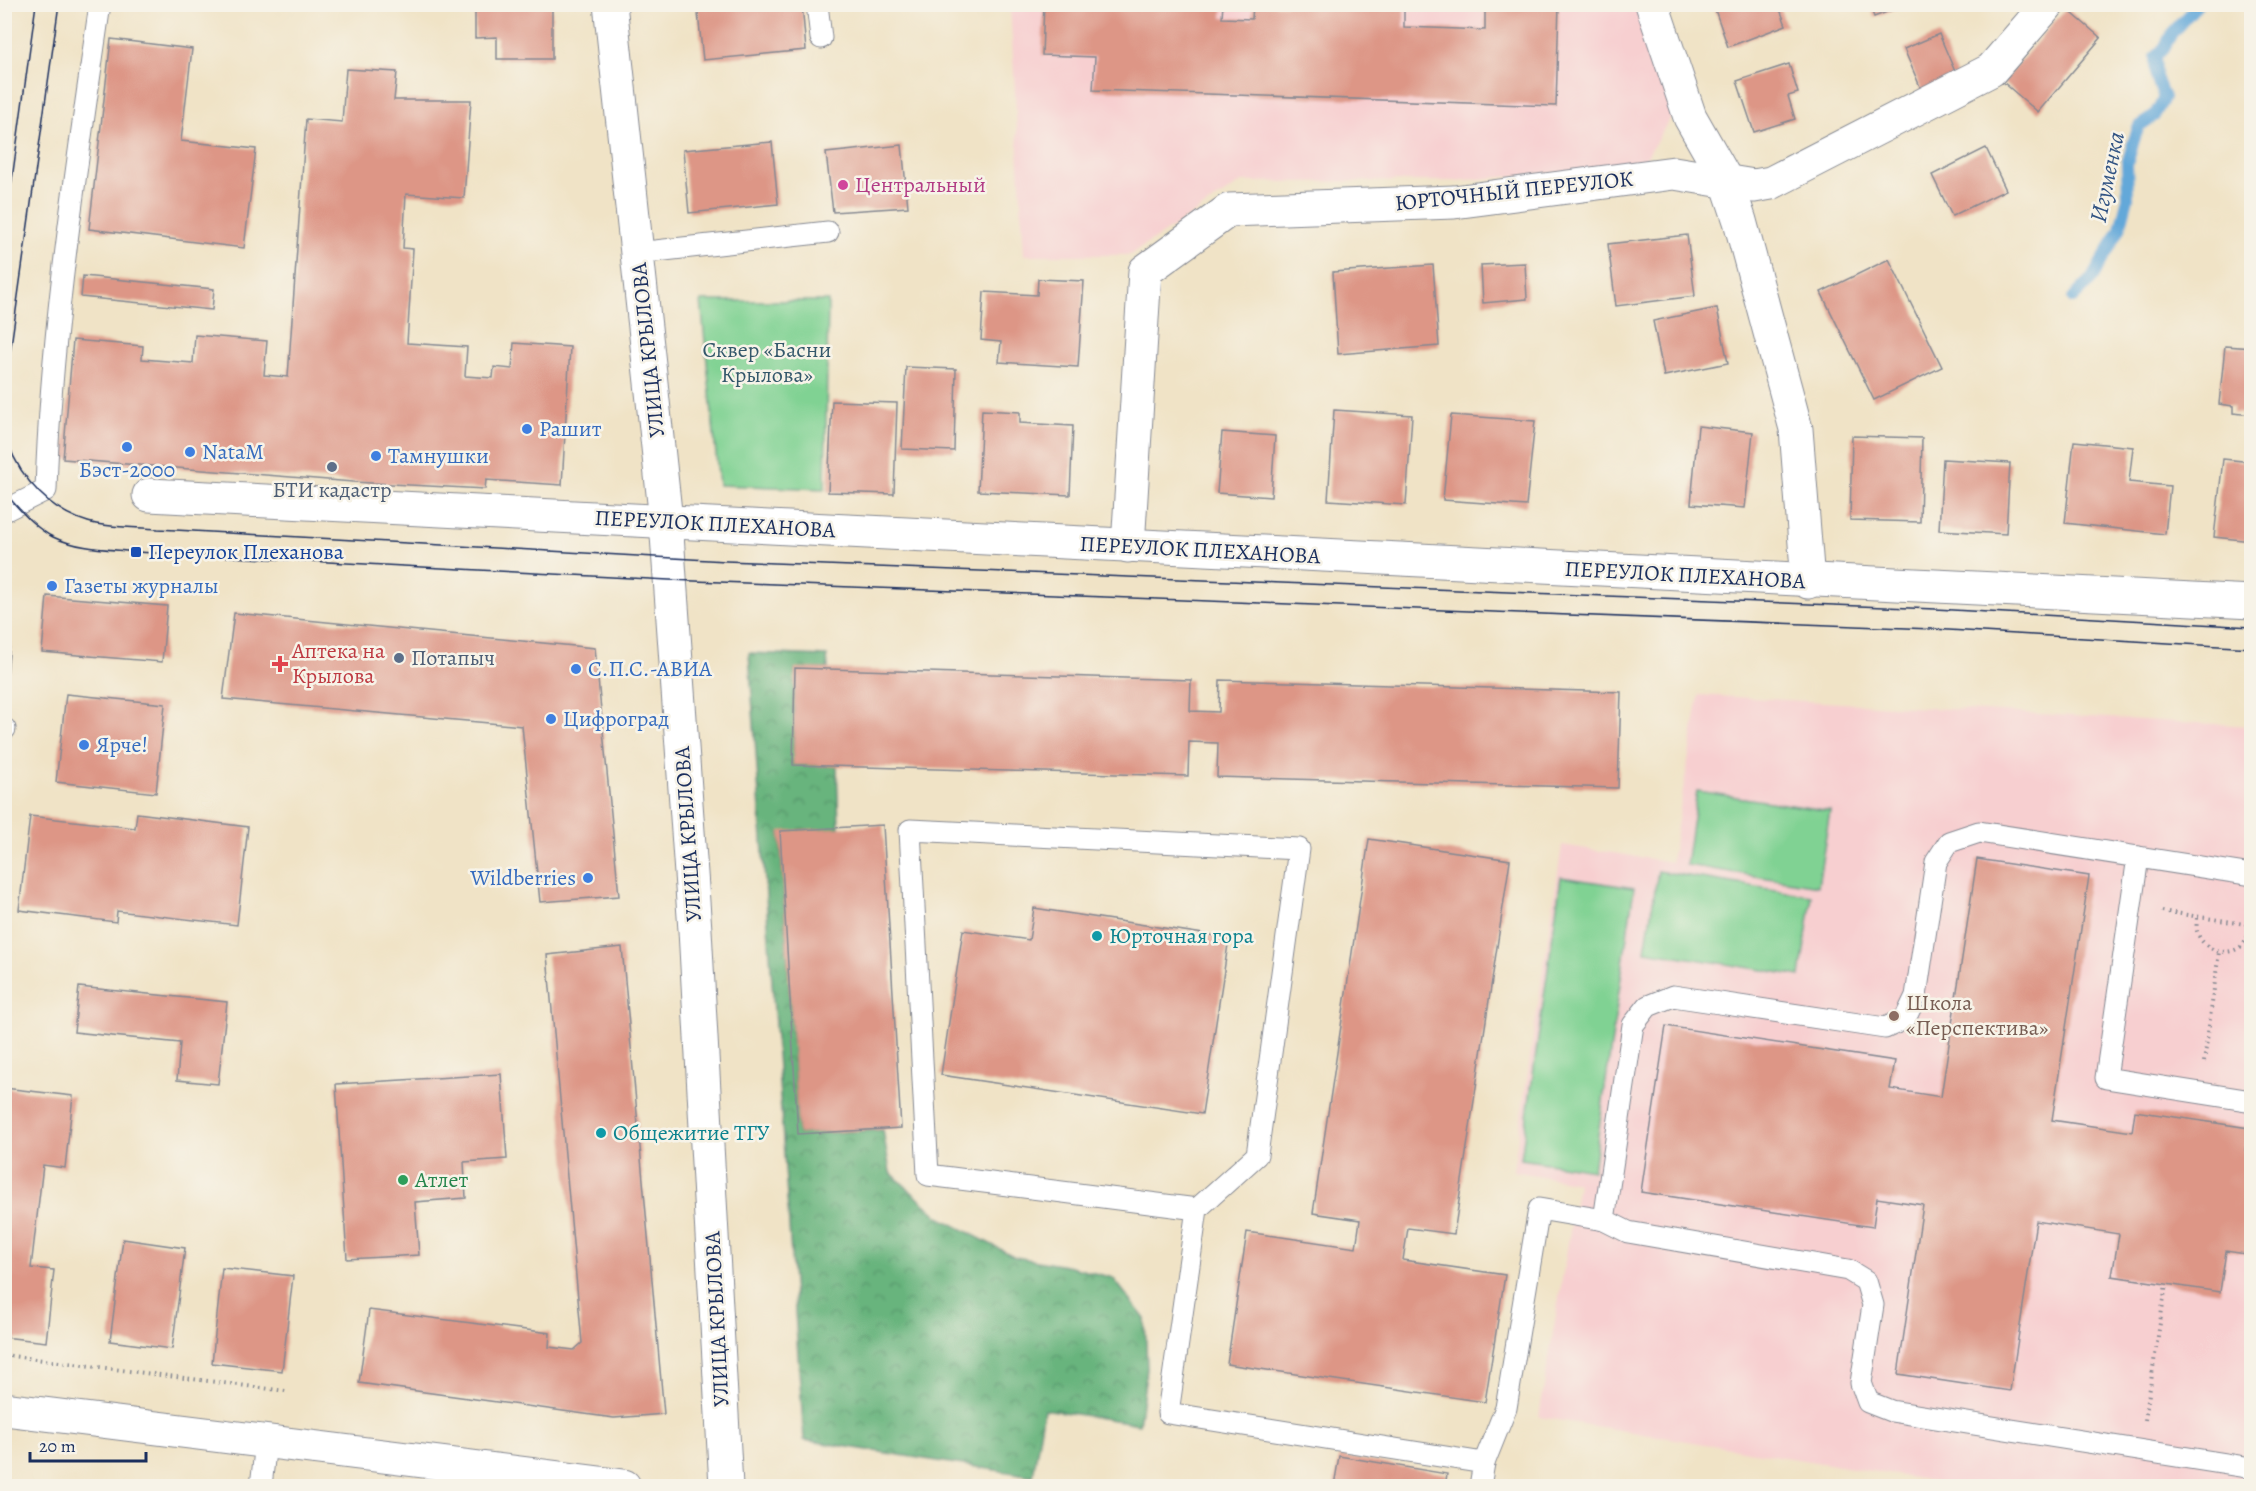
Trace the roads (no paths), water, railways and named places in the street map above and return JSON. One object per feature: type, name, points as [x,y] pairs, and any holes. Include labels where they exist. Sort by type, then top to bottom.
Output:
[{"type":"street","name":"УЛИЦА КРЫЛОВА","points":[[610,4],[666,521],[696,942],[726,1486]]},
{"type":"street","points":[[1652,4],[1690,117],[1727,182],[1740,221],[1796,429],[1808,582]]},
{"type":"street","name":"ЮРТОЧНЫЙ ПЕРЕУЛОК","points":[[1128,546],[1145,271],[1229,210],[1454,202],[1674,173],[1754,186],[1771,183],[1991,70],[2048,4]]},
{"type":"street","name":"ПЕРЕУЛОК ПЛЕХАНОВА","points":[[148,495],[1808,582],[2252,602]]},
{"type":"street","points":[[4,1409],[624,1486]]},
{"type":"lane","points":[[4,511],[46,490],[48,419],[56,325],[100,4]]},
{"type":"lane","points":[[817,4],[820,38]]},
{"type":"lane","points":[[637,253],[828,232]]},
{"type":"lane","points":[[1197,1209],[928,1175],[910,830],[1299,849],[1257,1155],[1197,1209],[1168,1413],[1484,1463]]},
{"type":"lane","points":[[1604,1220],[1633,1025],[1648,1006],[1674,996],[1885,1028],[1905,1019],[1916,996],[1936,862],[1949,842],[1978,832],[2252,875]]},
{"type":"lane","points":[[2138,857],[2106,1078],[2252,1101]]},
{"type":"lane","points":[[1480,1486],[1484,1463],[1506,1408],[1539,1209],[1604,1220],[1628,1232],[1848,1270],[1866,1281],[1873,1305],[1861,1383],[1868,1402],[1891,1411],[2252,1468]]},
{"type":"lane","points":[[261,1486],[266,1442]]},
{"type":"waterway","name":"Игуменка","points":[[2073,298],[2091,280],[2120,229],[2128,198],[2127,164],[2134,140],[2139,126],[2154,116],[2164,98],[2156,77],[2155,57],[2164,48],[2172,33],[2198,4]]},
{"type":"tram line","points":[[4,238],[36,4]]},
{"type":"tram line","points":[[4,396],[59,4]]},
{"type":"tram line","points":[[4,402],[8,443],[29,481],[50,502],[74,517],[96,524],[113,526],[726,561],[1935,609],[2252,627]]},
{"type":"tram line","points":[[4,492],[33,523],[53,537],[83,546],[136,552],[669,580],[1932,629],[2252,648]]},
{"type":"place","name":"Центральный","points":[[843,185]]},
{"type":"place","name":"Рашит","points":[[527,429]]},
{"type":"place","name":"Бэст-2000","points":[[127,447]]},
{"type":"place","name":"NataM","points":[[190,452]]},
{"type":"place","name":"Тамнушки","points":[[376,456]]},
{"type":"place","name":"БТИ кадастр","points":[[332,467]]},
{"type":"place","name":"Переулок Плеханова","points":[[136,552]]},
{"type":"place","name":"Газеты журналы","points":[[52,586]]},
{"type":"place","name":"Потапыч","points":[[399,658]]},
{"type":"place","name":"Аптека на Крылова","points":[[280,664]]},
{"type":"place","name":"С.П.С.-АВИА","points":[[576,669]]},
{"type":"place","name":"Цифроград","points":[[551,719]]},
{"type":"place","name":"Ярче!","points":[[84,745]]},
{"type":"place","name":"Wildberries","points":[[588,878]]},
{"type":"place","name":"Юрточная гора","points":[[1097,936]]},
{"type":"place","name":"Школа «Перспектива»","points":[[1894,1016]]},
{"type":"place","name":"Общежитие ТГУ","points":[[601,1133]]},
{"type":"place","name":"Атлет","points":[[403,1180]]},
{"type":"park label","name":"Сквер «Басни Крылова»","points":[[767,362]]}]
